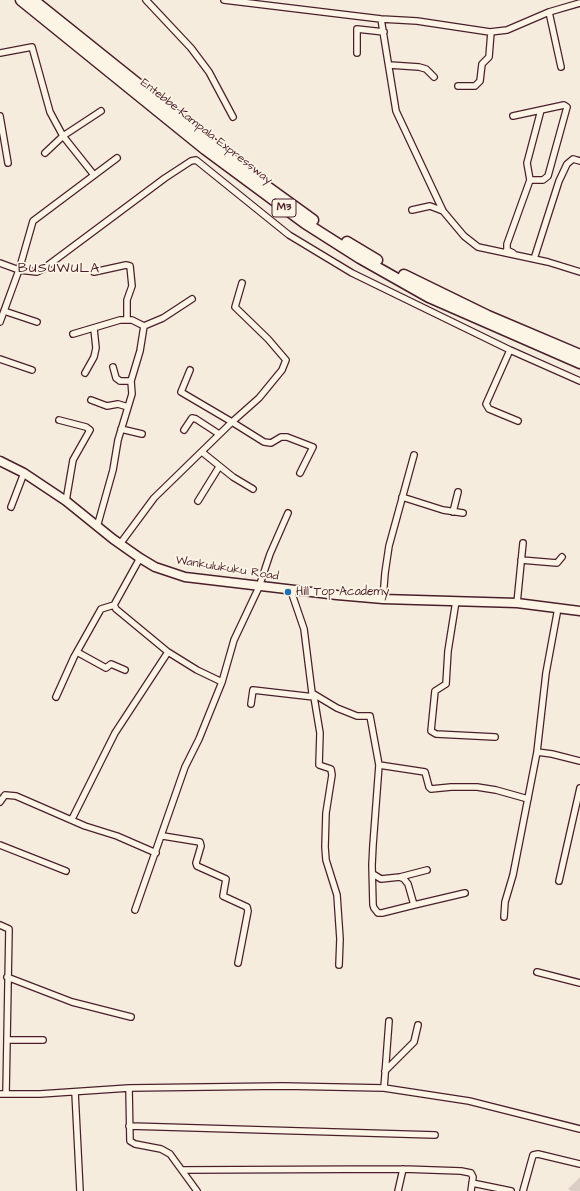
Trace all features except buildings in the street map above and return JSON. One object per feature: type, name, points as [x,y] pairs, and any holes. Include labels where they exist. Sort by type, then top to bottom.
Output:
[{"type":"highway","name":"Entebbe–Kampala Expressway","points":[[21,0],[205,149],[305,223],[360,258],[429,297],[580,362]]},
{"type":"highway","name":"Entebbe–Kampala Expressway","points":[[33,0],[253,176],[309,218],[383,264],[423,285],[488,316],[580,355]]},
{"type":"main road","name":"Wankulukuku Road","points":[[0,461],[24,473],[66,502],[97,527],[140,558],[162,569],[185,577],[291,591],[383,599],[517,603],[580,611]]},
{"type":"street","points":[[146,0],[191,48],[205,66],[233,117]]},
{"type":"street","points":[[224,0],[381,19],[417,21],[491,32],[507,30],[549,12],[580,3]]},
{"type":"street","points":[[549,12],[561,67]]},
{"type":"street","points":[[381,19],[396,111],[443,211],[464,236],[478,247],[534,259],[580,272]]},
{"type":"street","points":[[357,53],[357,29],[384,32]]},
{"type":"street","points":[[458,86],[475,86],[480,81],[482,64],[489,57],[491,32]]},
{"type":"street","points":[[0,53],[32,47],[50,112],[63,136],[94,175]]},
{"type":"street","points":[[389,65],[419,67],[426,69],[434,77]]},
{"type":"street","points":[[513,116],[564,105],[567,107],[548,176],[543,180],[530,180]]},
{"type":"street","points":[[514,255],[507,250],[507,244],[530,180],[527,163],[541,110]]},
{"type":"street","points":[[45,153],[63,136],[101,111]]},
{"type":"street","points":[[0,116],[8,162]]},
{"type":"street","points":[[0,322],[19,270],[35,219],[117,158]]},
{"type":"street","points":[[534,259],[557,188],[567,164],[573,159],[580,161]]},
{"type":"street","points":[[0,263],[19,270],[37,272],[43,269],[165,178],[191,161],[196,160],[289,235],[352,273],[510,350],[580,381]]},
{"type":"street","points":[[412,210],[430,206],[443,211]]},
{"type":"street","points":[[94,272],[126,265],[130,266],[132,286],[127,300],[127,320]]},
{"type":"street","points":[[120,544],[154,498],[232,422],[259,398],[278,377],[285,364],[286,360],[268,339],[235,307],[242,283]]},
{"type":"street","points":[[144,326],[163,318],[192,299]]},
{"type":"street","points":[[4,310],[37,322]]},
{"type":"street","points":[[73,334],[94,329],[107,323],[127,320],[141,323],[144,326]]},
{"type":"street","points":[[97,527],[132,394],[132,381],[140,351],[144,326]]},
{"type":"street","points":[[85,373],[94,357],[96,348],[94,329]]},
{"type":"street","points":[[510,350],[486,404],[489,409],[518,421]]},
{"type":"street","points":[[0,359],[32,370]]},
{"type":"street","points":[[113,367],[116,378],[120,381],[132,381]]},
{"type":"street","points":[[190,370],[181,392],[264,442],[271,443],[281,437],[287,437],[313,447],[300,473]]},
{"type":"street","points":[[90,400],[107,406],[118,404],[128,407]]},
{"type":"street","points":[[184,430],[192,418],[196,418],[220,434]]},
{"type":"street","points":[[59,420],[86,426],[90,430],[73,460],[66,502]]},
{"type":"street","points":[[122,429],[142,434]]},
{"type":"street","points":[[202,452],[219,467],[253,488]]},
{"type":"street","points":[[383,599],[384,573],[402,497],[414,455]]},
{"type":"street","points":[[198,501],[219,467]]},
{"type":"street","points":[[12,507],[24,473]]},
{"type":"street","points":[[453,512],[458,492]]},
{"type":"street","points":[[402,497],[453,512],[463,513]]},
{"type":"street","points":[[136,910],[163,836],[185,767],[199,739],[222,682],[234,640],[259,586],[270,554],[288,513]]},
{"type":"street","points":[[517,603],[522,543]]},
{"type":"street","points":[[521,560],[557,563],[562,557]]},
{"type":"street","points":[[56,697],[77,652],[101,609],[114,605],[140,558]]},
{"type":"street","points":[[291,591],[304,629],[320,733],[319,765],[331,769],[332,775],[326,813],[325,848],[326,860],[336,895],[340,939],[339,965]]},
{"type":"street","points":[[456,601],[448,651],[446,684],[436,691],[431,731],[436,734],[495,737]]},
{"type":"street","points":[[114,605],[116,609],[168,652],[197,670],[222,682]]},
{"type":"street","points":[[504,917],[505,902],[513,875],[537,752],[546,673],[558,608]]},
{"type":"street","points":[[77,652],[106,668],[111,664],[125,670]]},
{"type":"street","points":[[72,820],[115,733],[168,652]]},
{"type":"street","points":[[251,704],[253,690],[313,695],[337,708],[358,716],[370,716],[379,764],[373,874],[373,906],[378,913],[465,893]]},
{"type":"street","points":[[537,752],[580,761]]},
{"type":"street","points":[[379,764],[425,772],[429,787],[431,789],[450,786],[477,787],[496,790],[528,799]]},
{"type":"street","points":[[559,881],[580,788]]},
{"type":"street","points":[[0,802],[5,796],[16,796],[156,853]]},
{"type":"street","points":[[163,836],[174,839],[189,839],[200,842],[201,846],[196,863],[198,866],[226,879],[223,896],[246,907],[248,910],[238,963]]},
{"type":"street","points":[[0,845],[66,871]]},
{"type":"street","points":[[373,874],[381,879],[400,877],[427,870]]},
{"type":"street","points":[[400,877],[408,884],[414,905]]},
{"type":"street","points":[[0,925],[9,929],[3,1094],[75,1092],[129,1088],[283,1086],[384,1088],[468,1101],[580,1129]]},
{"type":"street","points":[[0,954],[7,957]]},
{"type":"street","points":[[537,972],[580,983]]},
{"type":"street","points":[[7,977],[72,1002],[131,1017]]},
{"type":"street","points":[[384,1088],[389,1021]]},
{"type":"street","points":[[385,1071],[414,1042],[418,1025]]},
{"type":"street","points":[[6,1040],[43,1040]]},
{"type":"street","points":[[129,1088],[129,1139],[132,1143],[161,1149],[170,1154],[197,1191]]},
{"type":"street","points":[[75,1092],[80,1191]]},
{"type":"street","points":[[129,1126],[435,1135]]},
{"type":"street","points":[[523,1191],[533,1155],[538,1154],[580,1164]]},
{"type":"street","points":[[182,1170],[403,1169],[471,1173],[471,1191]]},
{"type":"street","points":[[398,1191],[403,1169]]},
{"type":"street","points":[[472,1183],[511,1191]]},
{"type":"shaded area","points":[[580,1177],[580,1191],[571,1191],[568,1189]]},
{"type":"place","name":"Hill Top Academy","points":[[288,592]]},
{"type":"district","name":"BUSUWULA","points":[[59,269]]}]
